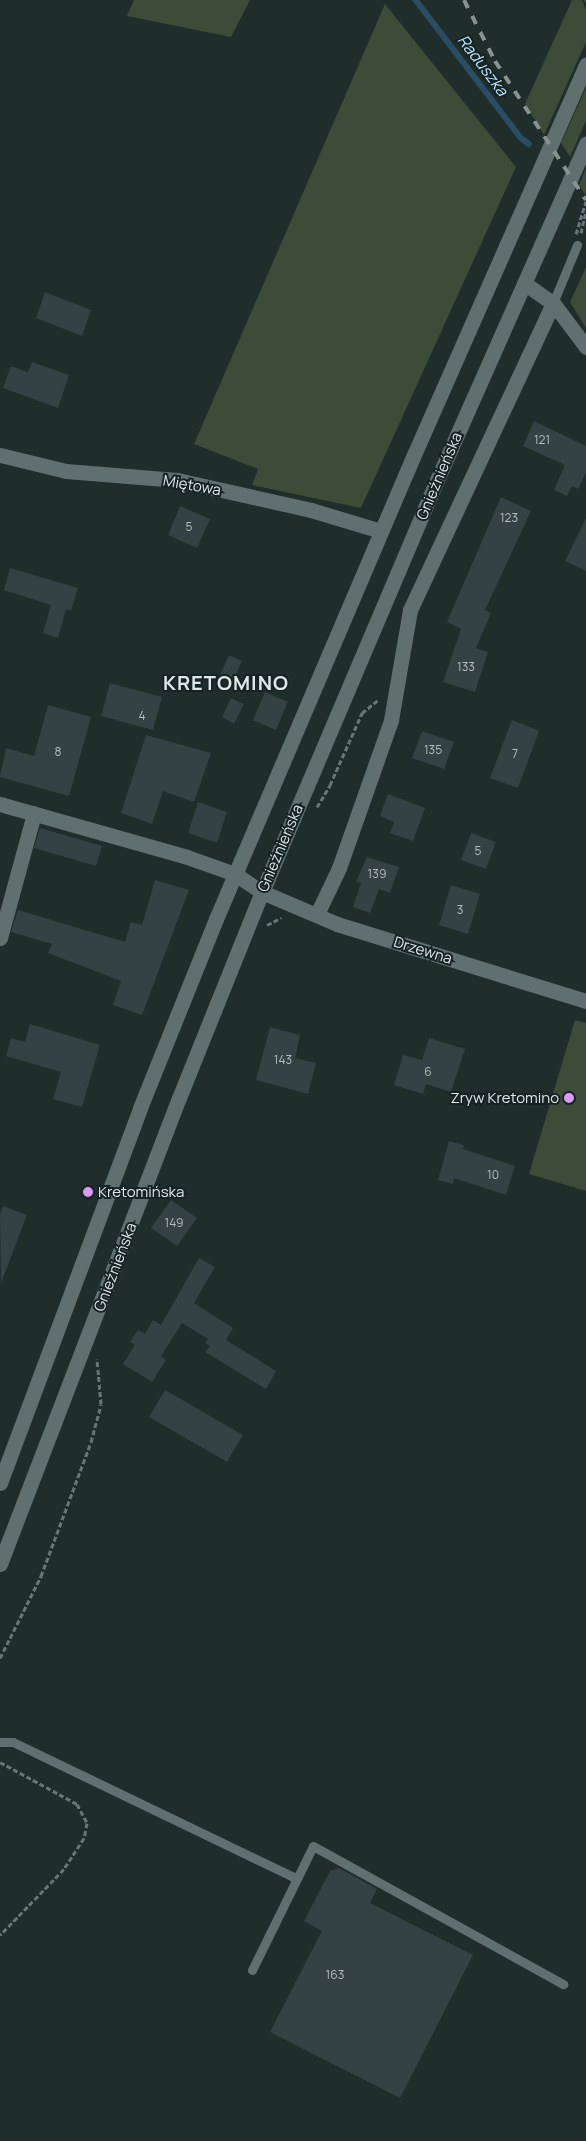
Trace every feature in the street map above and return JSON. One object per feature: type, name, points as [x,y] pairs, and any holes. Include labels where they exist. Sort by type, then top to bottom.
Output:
[{"type":"main road","name":"Gnieźnieńska","points":[[0,1483],[140,1108],[235,874],[381,531],[586,64]]},
{"type":"main road","name":"Gnieźnieńska","points":[[0,1564],[178,1098],[262,892],[586,143]]},
{"type":"main road","points":[[524,283],[553,303],[586,347]]},
{"type":"main road","points":[[317,914],[344,853],[391,720],[410,610],[553,303]]},
{"type":"main road","name":"Miętowa","points":[[0,456],[66,471],[177,480],[311,510],[381,531]]},
{"type":"main road","points":[[0,804],[235,874],[262,892]]},
{"type":"main road","points":[[0,938],[34,814]]},
{"type":"main road","name":"Drzewna","points":[[262,892],[337,924],[586,1002]]},
{"type":"lane","points":[[553,303],[577,245]]},
{"type":"lane","points":[[0,1742],[13,1742],[296,1878]]},
{"type":"lane","points":[[252,1970],[312,1846],[564,1984]]},
{"type":"path","points":[[577,245],[578,221],[586,201]]},
{"type":"path","points":[[577,245],[586,212]]},
{"type":"path","points":[[312,816],[330,786],[362,712]]},
{"type":"path","points":[[263,932],[275,920],[284,917]]},
{"type":"path","points":[[0,1658],[42,1576],[90,1442],[101,1404],[98,1356]]},
{"type":"path","points":[[0,1762],[78,1804],[87,1823],[84,1838],[64,1869],[0,1935]]},
{"type":"green space","points":[[134,0],[250,0],[231,37],[127,16]]},
{"type":"green space","points":[[572,0],[582,0],[586,10],[586,42],[544,135],[525,104]]},
{"type":"green space","points":[[385,4],[516,167],[361,508],[252,485],[258,469],[194,444]]},
{"type":"green space","points":[[586,88],[586,121],[570,157],[561,143]]},
{"type":"green space","points":[[586,168],[586,192],[585,195],[579,185]]},
{"type":"green space","points":[[586,267],[586,328],[570,302]]},
{"type":"green space","name":"Zryw Kretomino","points":[[575,1020],[586,1023],[586,1191],[529,1174]]},
{"type":"building","points":[[45,292],[91,310],[82,336],[36,318]]},
{"type":"building","points":[[32,362],[69,375],[58,408],[3,388],[11,366],[28,372]]},
{"type":"building","points":[[534,421],[586,446],[586,473],[578,489],[572,486],[567,496],[554,490],[565,465],[523,446]]},
{"type":"building","points":[[501,497],[531,511],[485,610],[491,613],[476,648],[488,652],[475,692],[443,682],[461,629],[447,622]]},
{"type":"building","points":[[180,506],[210,519],[197,548],[168,535]]},
{"type":"building","points":[[586,518],[586,571],[565,561]]},
{"type":"building","points":[[10,568],[78,588],[71,611],[66,609],[58,638],[43,633],[51,605],[4,590]]},
{"type":"building","points":[[229,655],[242,661],[233,681],[220,675]]},
{"type":"building","points":[[110,683],[162,697],[153,730],[101,716]]},
{"type":"building","points":[[265,692],[288,702],[276,730],[253,720]]},
{"type":"building","points":[[231,698],[244,704],[234,724],[222,717]]},
{"type":"building","points":[[48,705],[91,717],[69,796],[0,777],[6,748],[34,756]]},
{"type":"building","points":[[512,720],[539,731],[518,788],[490,778]]},
{"type":"building","points":[[422,731],[454,742],[444,769],[412,758]]},
{"type":"building","points":[[146,735],[211,753],[194,802],[163,791],[152,824],[121,813]]},
{"type":"building","points":[[388,794],[425,808],[413,841],[390,833],[394,822],[380,816]]},
{"type":"building","points":[[198,802],[227,812],[217,843],[188,833]]},
{"type":"building","points":[[40,828],[102,846],[96,866],[34,848]]},
{"type":"building","points":[[471,833],[496,842],[486,869],[461,860]]},
{"type":"building","points":[[367,857],[399,867],[390,893],[379,889],[370,913],[353,907],[361,883],[356,882]]},
{"type":"building","points":[[155,880],[189,890],[142,1015],[113,1005],[121,981],[48,953],[52,944],[11,932],[18,910],[125,942],[131,922],[142,925]]},
{"type":"building","points":[[451,885],[480,894],[468,934],[439,925]]},
{"type":"building","points":[[30,1024],[100,1045],[82,1107],[53,1099],[61,1072],[6,1056],[11,1038],[25,1042]]},
{"type":"building","points":[[270,1027],[300,1035],[295,1058],[316,1063],[308,1094],[256,1080]]},
{"type":"building","points":[[429,1038],[465,1049],[451,1092],[426,1084],[423,1094],[394,1085],[403,1055],[422,1060]]},
{"type":"building","points":[[449,1141],[464,1145],[463,1149],[515,1166],[506,1195],[454,1178],[453,1184],[438,1180]]},
{"type":"building","points":[[171,1200],[197,1218],[177,1246],[151,1228]]},
{"type":"building","points":[[3,1206],[27,1215],[1,1283],[0,1215]]},
{"type":"building","points":[[199,1258],[215,1267],[194,1303],[233,1328],[226,1340],[276,1371],[266,1389],[205,1352],[210,1346],[205,1343],[208,1339],[182,1323],[161,1356],[166,1360],[152,1382],[123,1364],[135,1345],[130,1342],[138,1330],[145,1334],[153,1320],[161,1325]]},
{"type":"building","points":[[165,1390],[243,1435],[227,1462],[149,1417]]},
{"type":"building","points":[[339,1868],[377,1889],[370,1903],[473,1955],[400,2098],[270,2032],[322,1931],[304,1921],[330,1871]]},
{"type":"waterway","name":"Raduszka","points":[[416,0],[521,138],[529,144]]},
{"type":"railway","points":[[464,0],[495,61],[586,200]]},
{"type":"place","name":"Zryw Kretomino","points":[[569,1098]]},
{"type":"place","name":"Kretomińska","points":[[88,1192]]},
{"type":"district","name":"KRETOMINO","points":[[226,682]]}]
